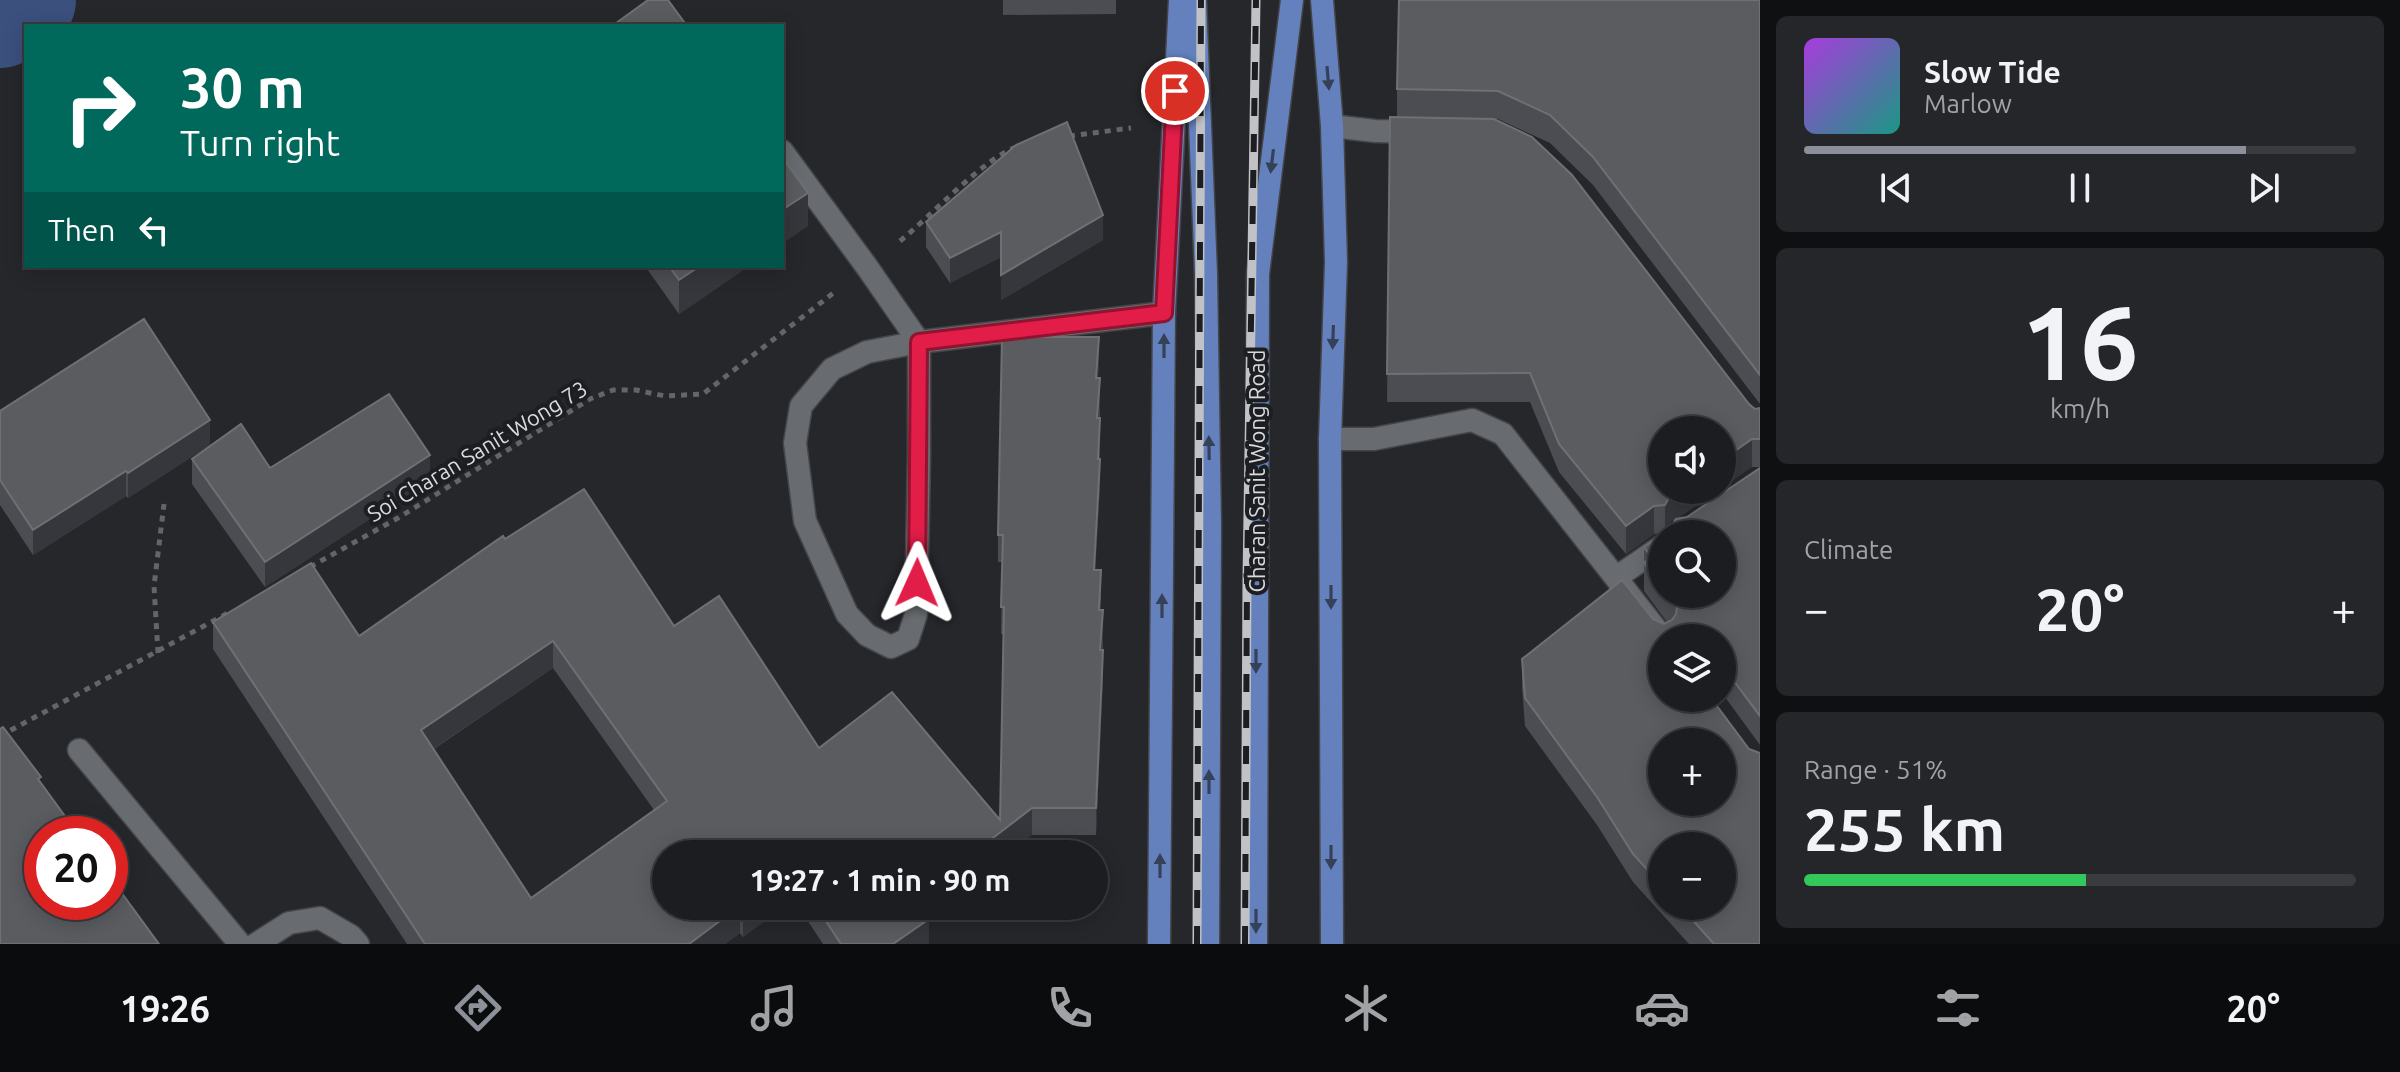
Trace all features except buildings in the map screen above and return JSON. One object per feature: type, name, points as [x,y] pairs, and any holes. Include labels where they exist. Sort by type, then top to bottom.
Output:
[{"type":"main road","points":[[1159,944],[1164,313],[1180,0]]},
{"type":"main road","points":[[1195,0],[1206,274],[1209,478],[1208,944]]},
{"type":"main road","name":"Charan Sanit Wong Road","points":[[1256,944],[1258,274],[1292,0]]},
{"type":"main road","points":[[1322,0],[1332,126],[1336,262],[1330,439],[1332,944]]},
{"type":"street","points":[[1332,126],[1375,131],[1436,132]]},
{"type":"street","points":[[784,154],[919,342],[916,614],[908,639],[891,647],[867,635],[847,614],[805,521],[795,443],[801,406],[832,369],[867,352],[919,342],[1164,313]]},
{"type":"street","points":[[1330,439],[1374,439],[1472,420],[1503,434],[1652,624]]},
{"type":"street","points":[[1617,577],[1648,556]]},
{"type":"street","points":[[79,750],[240,944]]},
{"type":"street","points":[[256,944],[289,923],[320,918],[351,936],[358,944]]},
{"type":"path","points":[[1058,138],[1173,122]]},
{"type":"path","name":"Soi Charan Sanit Wong 73","points":[[305,570],[398,518],[590,399],[613,390],[636,390],[665,396],[703,394],[921,224],[978,172],[1009,149],[1021,146]]},
{"type":"path","points":[[158,653],[154,586],[164,504]]},
{"type":"path","points":[[0,736],[238,608]]},
{"type":"waterway","points":[[0,16],[24,0]]},
{"type":"railway","points":[[1197,944],[1201,0]]},
{"type":"railway","points":[[1245,944],[1256,0]]},
{"type":"route","points":[[917,583],[919,342],[1164,313],[1175,91]]}]
